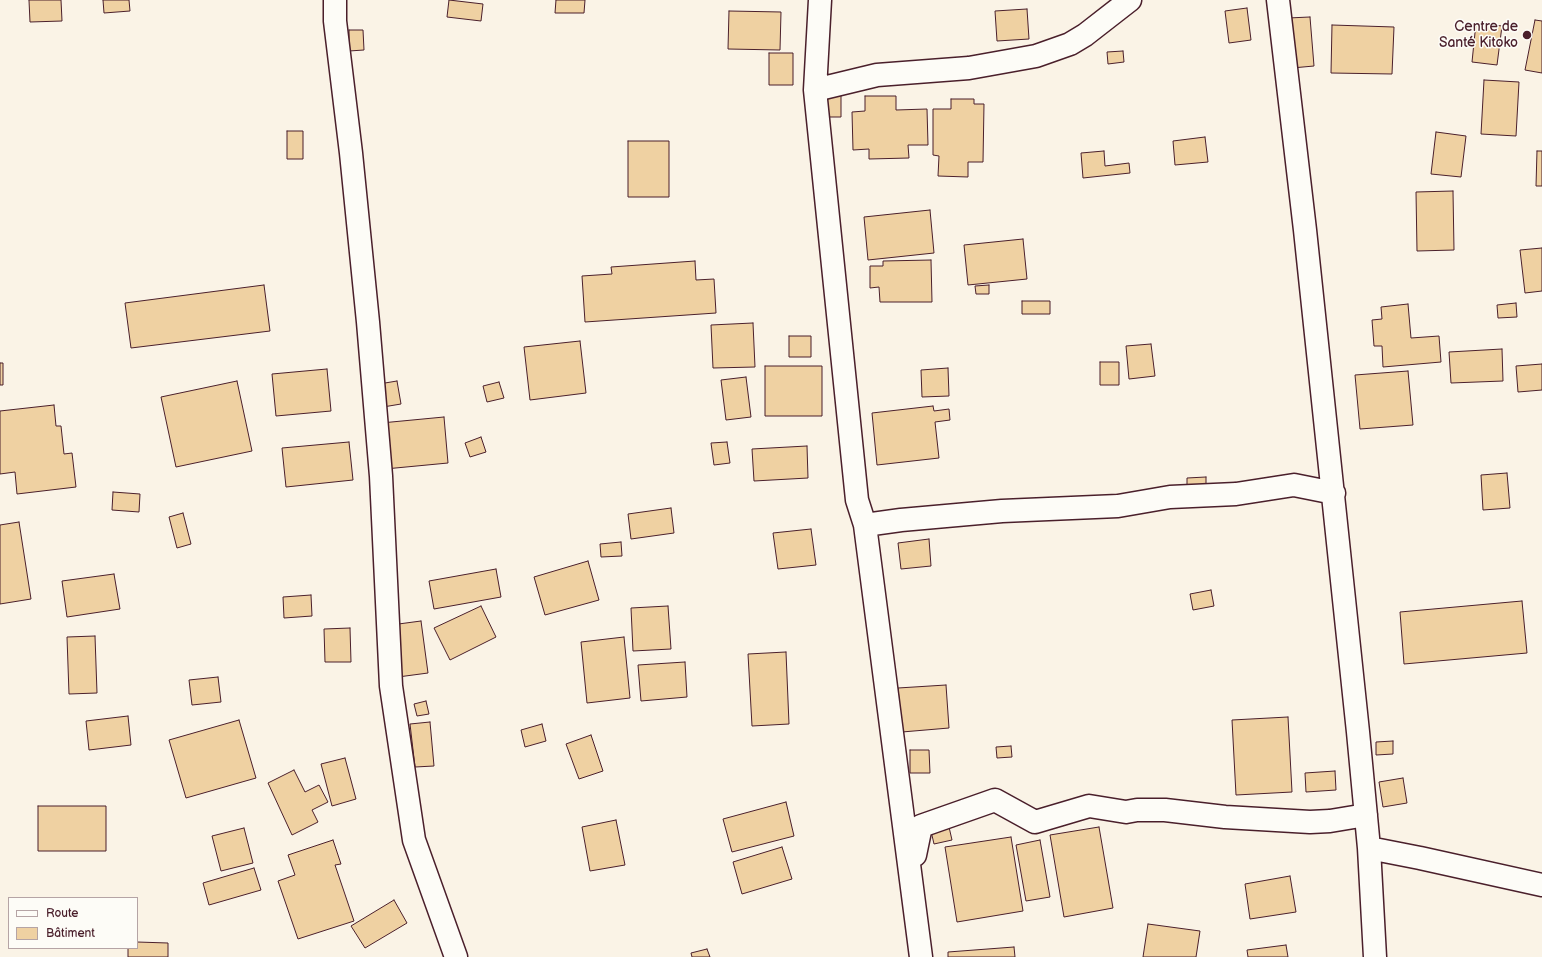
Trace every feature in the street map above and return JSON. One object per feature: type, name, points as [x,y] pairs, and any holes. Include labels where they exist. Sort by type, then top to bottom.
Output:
[{"type":"street","points":[[335,0],[335,21],[351,152],[368,322],[381,476],[391,686],[414,840],[456,957]]},
{"type":"street","points":[[820,0],[815,90],[857,500],[865,525],[912,874],[921,957]]},
{"type":"street","points":[[815,90],[877,75],[969,68],[1036,56],[1070,44],[1085,35],[1130,0]]},
{"type":"street","points":[[1278,0],[1334,493],[1369,848],[1375,957]]},
{"type":"street","points":[[865,525],[901,520],[1002,511],[1118,506],[1170,497],[1236,494],[1294,485],[1334,493]]},
{"type":"street","points":[[912,874],[920,826],[995,800],[1035,822],[1089,806],[1126,812],[1136,810],[1164,810],[1225,817],[1310,822],[1330,821],[1366,815]]},
{"type":"street","points":[[1369,848],[1542,885]]},
{"type":"building","points":[[29,0],[61,0],[62,21],[30,22]]},
{"type":"building","points":[[103,0],[129,0],[130,11],[104,13]]},
{"type":"building","points":[[449,0],[483,4],[481,21],[447,17]]},
{"type":"building","points":[[556,0],[585,0],[584,13],[555,13]]},
{"type":"building","points":[[1247,8],[1251,40],[1229,43],[1225,11]]},
{"type":"building","points":[[1027,9],[1029,39],[997,41],[995,11]]},
{"type":"building","points":[[729,11],[781,12],[780,50],[728,49]]},
{"type":"building","points":[[1310,17],[1314,66],[1292,68],[1288,18]]},
{"type":"building","points":[[1535,20],[1542,21],[1542,73],[1525,70]]},
{"type":"building","points":[[1476,23],[1502,26],[1497,65],[1472,62]]},
{"type":"building","points":[[1332,25],[1394,27],[1392,74],[1331,73]]},
{"type":"building","points":[[349,30],[363,30],[364,50],[349,51]]},
{"type":"building","points":[[1123,51],[1124,62],[1108,64],[1107,52]]},
{"type":"building","points":[[769,53],[793,53],[793,85],[769,85]]},
{"type":"building","points":[[1484,80],[1519,82],[1516,136],[1481,134]]},
{"type":"building","points":[[841,92],[841,117],[825,117],[824,93]]},
{"type":"building","points":[[865,96],[896,96],[896,110],[927,109],[928,145],[908,145],[909,158],[869,159],[869,149],[853,150],[852,112],[865,111]]},
{"type":"building","points":[[951,99],[974,99],[974,104],[984,104],[983,162],[968,162],[968,177],[938,176],[939,156],[933,155],[933,109],[951,109]]},
{"type":"building","points":[[287,131],[303,131],[303,159],[287,159]]},
{"type":"building","points":[[1436,132],[1466,136],[1461,177],[1431,174]]},
{"type":"building","points":[[1205,137],[1208,162],[1175,165],[1173,141]]},
{"type":"building","points":[[628,141],[669,141],[669,197],[628,197]]},
{"type":"building","points":[[1104,151],[1105,166],[1129,163],[1130,173],[1083,178],[1081,153]]},
{"type":"building","points":[[1537,151],[1542,151],[1542,186],[1536,186]]},
{"type":"building","points":[[1453,191],[1454,250],[1417,251],[1416,192]]},
{"type":"building","points":[[930,210],[934,253],[868,260],[864,217]]},
{"type":"building","points":[[1023,239],[1027,279],[968,285],[964,245]]},
{"type":"building","points":[[1542,248],[1542,291],[1525,293],[1520,250]]},
{"type":"building","points":[[931,260],[932,302],[880,302],[879,287],[870,288],[870,266],[883,266],[883,261]]},
{"type":"building","points":[[695,261],[696,280],[714,279],[716,313],[585,322],[582,276],[612,274],[611,267]]},
{"type":"building","points":[[264,285],[270,331],[131,348],[125,303]]},
{"type":"building","points":[[989,285],[989,294],[976,294],[975,286]]},
{"type":"building","points":[[1022,301],[1050,301],[1050,314],[1022,314]]},
{"type":"building","points":[[1516,303],[1517,317],[1498,318],[1497,305]]},
{"type":"building","points":[[1408,304],[1411,338],[1439,336],[1441,362],[1383,367],[1382,346],[1374,346],[1372,320],[1382,319],[1381,307]]},
{"type":"building","points":[[753,323],[755,367],[713,368],[711,325]]},
{"type":"building","points":[[789,336],[811,336],[811,357],[789,357]]},
{"type":"building","points":[[580,341],[586,393],[530,400],[524,347]]},
{"type":"building","points":[[1151,344],[1155,376],[1129,379],[1126,346]]},
{"type":"building","points":[[1502,349],[1503,381],[1451,383],[1449,352]]},
{"type":"building","points":[[1100,362],[1119,362],[1119,385],[1100,385]]},
{"type":"building","points":[[0,363],[3,363],[3,385],[0,385]]},
{"type":"building","points":[[1542,364],[1542,390],[1518,392],[1516,366]]},
{"type":"building","points":[[765,366],[822,366],[822,416],[765,416]]},
{"type":"building","points":[[948,368],[949,396],[922,397],[921,370]]},
{"type":"building","points":[[327,369],[331,411],[276,416],[272,374]]},
{"type":"building","points":[[1408,371],[1413,425],[1360,429],[1355,375]]},
{"type":"building","points":[[746,377],[751,417],[726,420],[721,380]]},
{"type":"building","points":[[237,381],[252,451],[176,467],[161,397]]},
{"type":"building","points":[[397,381],[401,404],[383,407],[379,384]]},
{"type":"building","points":[[499,382],[504,398],[487,402],[483,386]]},
{"type":"building","points":[[54,405],[56,426],[61,426],[64,454],[72,453],[76,487],[17,494],[15,472],[0,474],[0,411]]},
{"type":"building","points":[[933,406],[934,411],[949,409],[950,420],[935,422],[939,458],[877,465],[872,413]]},
{"type":"building","points":[[444,417],[448,463],[385,469],[381,423]]},
{"type":"building","points":[[481,437],[486,452],[470,457],[465,443]]},
{"type":"building","points":[[349,442],[353,480],[286,487],[282,448]]},
{"type":"building","points":[[727,442],[730,463],[714,465],[711,443]]},
{"type":"building","points":[[807,446],[808,478],[754,481],[752,449]]},
{"type":"building","points":[[1507,473],[1510,508],[1483,510],[1481,475]]},
{"type":"building","points":[[1206,477],[1206,489],[1187,489],[1187,478]]},
{"type":"building","points":[[113,492],[140,494],[139,512],[112,510]]},
{"type":"building","points":[[671,508],[674,533],[631,539],[628,514]]},
{"type":"building","points":[[183,513],[191,544],[177,548],[169,517]]},
{"type":"building","points":[[19,522],[31,599],[0,604],[0,525]]},
{"type":"building","points":[[811,529],[816,565],[778,569],[773,533]]},
{"type":"building","points":[[929,539],[931,566],[901,569],[898,543]]},
{"type":"building","points":[[621,542],[622,556],[601,557],[600,544]]},
{"type":"building","points":[[588,561],[599,600],[545,615],[534,577]]},
{"type":"building","points":[[496,569],[501,597],[434,609],[429,581]]},
{"type":"building","points":[[114,574],[120,609],[67,617],[62,581]]},
{"type":"building","points":[[1211,590],[1214,606],[1193,610],[1190,594]]},
{"type":"building","points":[[311,595],[312,616],[284,618],[283,597]]},
{"type":"building","points":[[1522,601],[1527,653],[1404,664],[1400,612]]},
{"type":"building","points":[[481,606],[496,637],[450,660],[434,628]]},
{"type":"building","points":[[668,606],[671,649],[633,651],[631,608]]},
{"type":"building","points":[[421,621],[428,673],[398,677],[391,625]]},
{"type":"building","points":[[350,628],[351,662],[325,662],[324,629]]},
{"type":"building","points":[[95,636],[97,693],[69,694],[67,637]]},
{"type":"building","points":[[624,637],[630,698],[587,703],[581,642]]},
{"type":"building","points":[[786,652],[789,724],[752,726],[748,654]]},
{"type":"building","points":[[685,662],[687,697],[641,701],[638,665]]},
{"type":"building","points":[[218,677],[221,702],[192,705],[189,680]]},
{"type":"building","points":[[946,685],[949,728],[902,732],[898,688]]},
{"type":"building","points":[[426,701],[429,714],[417,716],[414,704]]},
{"type":"building","points":[[128,716],[131,745],[89,750],[86,721]]},
{"type":"building","points":[[1288,717],[1292,792],[1236,795],[1232,720]]},
{"type":"building","points":[[239,720],[256,778],[186,798],[169,740]]},
{"type":"building","points":[[430,722],[434,766],[415,767],[410,724]]},
{"type":"building","points":[[542,724],[546,741],[525,747],[521,730]]},
{"type":"building","points":[[591,735],[603,771],[579,779],[566,744]]},
{"type":"building","points":[[1393,741],[1393,754],[1376,755],[1376,742]]},
{"type":"building","points":[[1011,746],[1012,757],[997,758],[996,747]]},
{"type":"building","points":[[910,750],[929,750],[930,773],[910,773]]},
{"type":"building","points":[[345,758],[356,799],[332,806],[321,764]]},
{"type":"building","points":[[294,770],[305,792],[319,785],[328,802],[312,810],[318,822],[292,835],[268,783]]},
{"type":"building","points":[[1335,771],[1336,790],[1306,792],[1305,773]]},
{"type":"building","points":[[1403,778],[1407,803],[1383,807],[1379,782]]},
{"type":"building","points":[[786,802],[794,836],[732,852],[723,819]]},
{"type":"building","points":[[38,806],[106,806],[106,851],[38,851]]},
{"type":"building","points":[[616,820],[625,865],[590,871],[582,827]]},
{"type":"building","points":[[949,827],[952,840],[934,844],[931,831]]},
{"type":"building","points":[[1099,827],[1113,908],[1064,917],[1050,835]]},
{"type":"building","points":[[244,828],[253,863],[221,871],[212,836]]},
{"type":"building","points":[[1011,837],[1023,911],[957,922],[945,847]]},
{"type":"building","points":[[333,840],[341,864],[335,865],[354,921],[298,939],[278,881],[295,875],[288,855]]},
{"type":"building","points":[[1040,840],[1050,897],[1026,901],[1016,845]]},
{"type":"building","points":[[782,847],[792,879],[742,894],[733,862]]},
{"type":"building","points":[[254,868],[261,890],[209,905],[203,883]]},
{"type":"building","points":[[1290,876],[1296,912],[1250,919],[1245,884]]},
{"type":"building","points":[[394,900],[407,923],[365,948],[351,926]]},
{"type":"building","points":[[1148,924],[1200,931],[1196,957],[1143,957]]},
{"type":"building","points":[[138,942],[168,943],[168,957],[128,957],[128,949],[138,949]]},
{"type":"building","points":[[1286,945],[1288,957],[1248,957],[1247,950]]},
{"type":"building","points":[[1014,947],[1015,957],[948,957],[948,952]]},
{"type":"building","points":[[707,949],[710,957],[692,957],[691,953]]},
{"type":"place","name":"Centre de Santé Kitoko","points":[[1527,35]]}]
